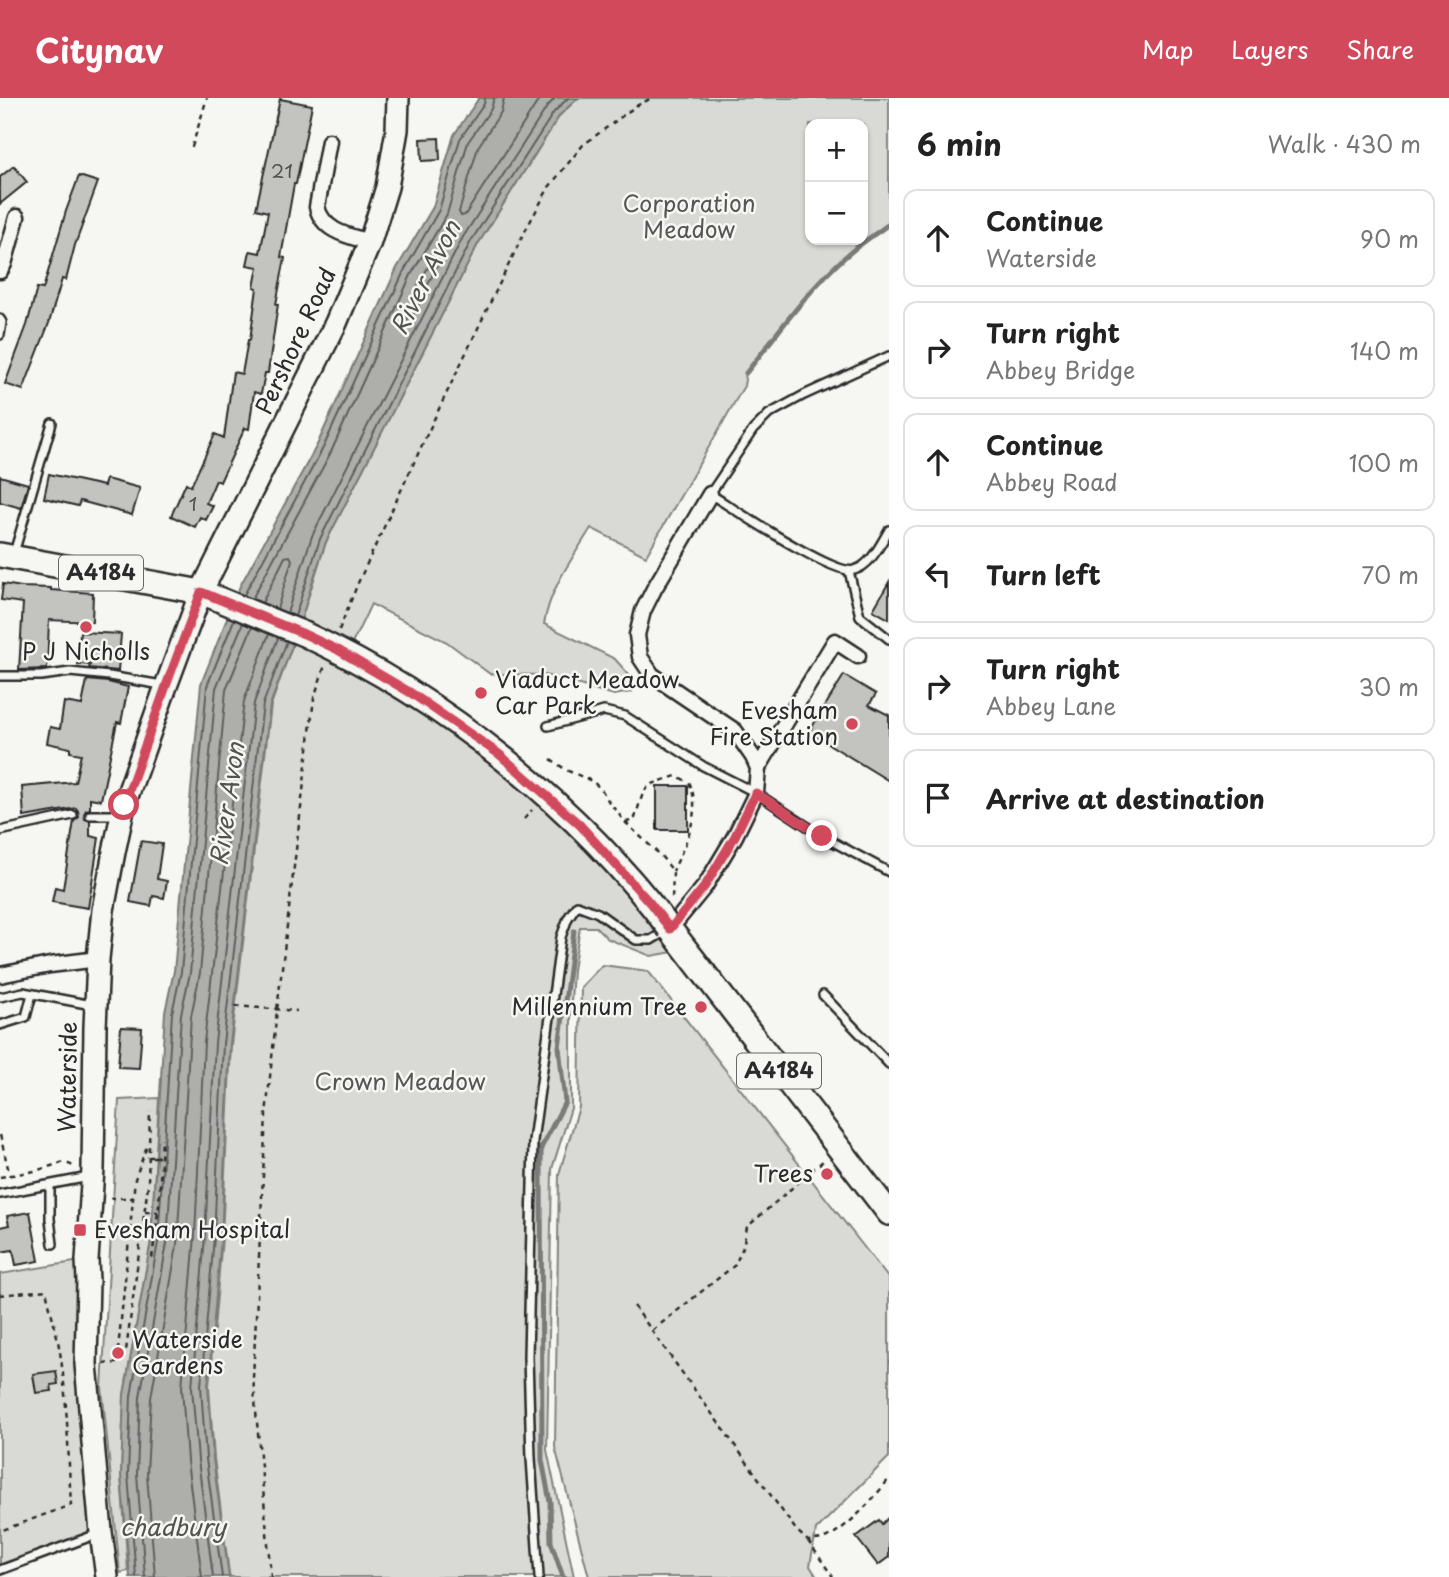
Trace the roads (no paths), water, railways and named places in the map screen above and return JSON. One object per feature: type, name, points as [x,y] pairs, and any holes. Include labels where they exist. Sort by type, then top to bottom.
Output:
[{"type":"main road","name":"Pershore Road","points":[[205,594],[336,323],[370,242],[387,187],[397,130],[398,98]]},
{"type":"main road","name":"A4184","points":[[6,556],[205,594],[338,650],[411,693],[499,754],[580,825],[650,903],[838,1148],[887,1206]]},
{"type":"main road","name":"Waterside","points":[[107,1577],[100,1532],[86,1364],[98,959],[103,910],[124,805],[166,686],[205,594]]},
{"type":"street","points":[[329,141],[317,207],[320,217],[342,234],[370,242]]},
{"type":"street","points":[[0,271],[17,217]]},
{"type":"street","points":[[710,494],[643,611],[637,635],[640,657],[652,675],[735,731],[758,768]]},
{"type":"street","points":[[670,929],[705,886],[735,836],[756,793],[758,768],[835,641],[859,656]]},
{"type":"street","points":[[0,975],[98,959]]},
{"type":"lane","points":[[0,319],[0,335]]},
{"type":"lane","points":[[889,356],[769,414],[753,429],[710,494],[827,564],[849,571],[864,565],[889,530]]},
{"type":"lane","points":[[6,556],[52,423]]},
{"type":"lane","points":[[849,571],[860,616],[889,639]]},
{"type":"lane","points":[[0,676],[41,676],[70,672],[166,686]]},
{"type":"lane","points":[[548,726],[604,711],[625,716],[703,766],[756,793],[822,836],[889,872]]},
{"type":"lane","points":[[90,814],[122,816]]},
{"type":"lane","points":[[0,831],[73,815]]},
{"type":"lane","points":[[539,1577],[528,1357],[533,1141],[561,937],[568,918],[577,905],[598,913],[636,940],[651,940],[670,929]]},
{"type":"lane","points":[[0,997],[23,992],[96,1006]]},
{"type":"lane","points":[[0,1025],[26,1017],[32,994]]},
{"type":"lane","points":[[823,995],[889,1065]]},
{"type":"lane","points":[[0,1194],[50,1185],[93,1173]]},
{"type":"lane","points":[[50,1185],[53,1244]]},
{"type":"lane","points":[[0,1570],[100,1532]]},
{"type":"water","name":"chadbury","points":[[479,98],[578,98],[560,115],[478,244],[326,542],[298,630],[270,705],[230,1044],[221,1238],[208,1386],[213,1459],[229,1577],[130,1577],[121,1475],[124,1395],[151,1241],[165,1012],[174,971],[201,684],[240,586],[317,445],[397,268],[433,207],[454,135]]},
{"type":"waterway","points":[[746,373],[831,270],[855,248],[889,224]]},
{"type":"waterway","points":[[563,1577],[551,1542],[550,1502],[542,1460],[541,1148],[565,1102],[559,1047],[574,931]]},
{"type":"place","name":"P J Nicholls","points":[[86,627]]},
{"type":"place","name":"Viaduct Meadow Car Park","points":[[481,693]]},
{"type":"place","name":"Evesham Fire Station","points":[[852,724]]},
{"type":"place","name":"Millennium Tree","points":[[701,1007]]},
{"type":"place","name":"Trees","points":[[827,1174]]},
{"type":"place","name":"Evesham Hospital","points":[[80,1230]]},
{"type":"place","name":"Waterside Gardens","points":[[118,1353]]},
{"type":"park label","name":"Corporation Meadow","points":[[689,217]]},
{"type":"park label","name":"Crown Meadow","points":[[400,1082]]},
{"type":"water label","name":"River Avon","points":[[426,278]]},
{"type":"water label","name":"River Avon","points":[[228,804]]}]
